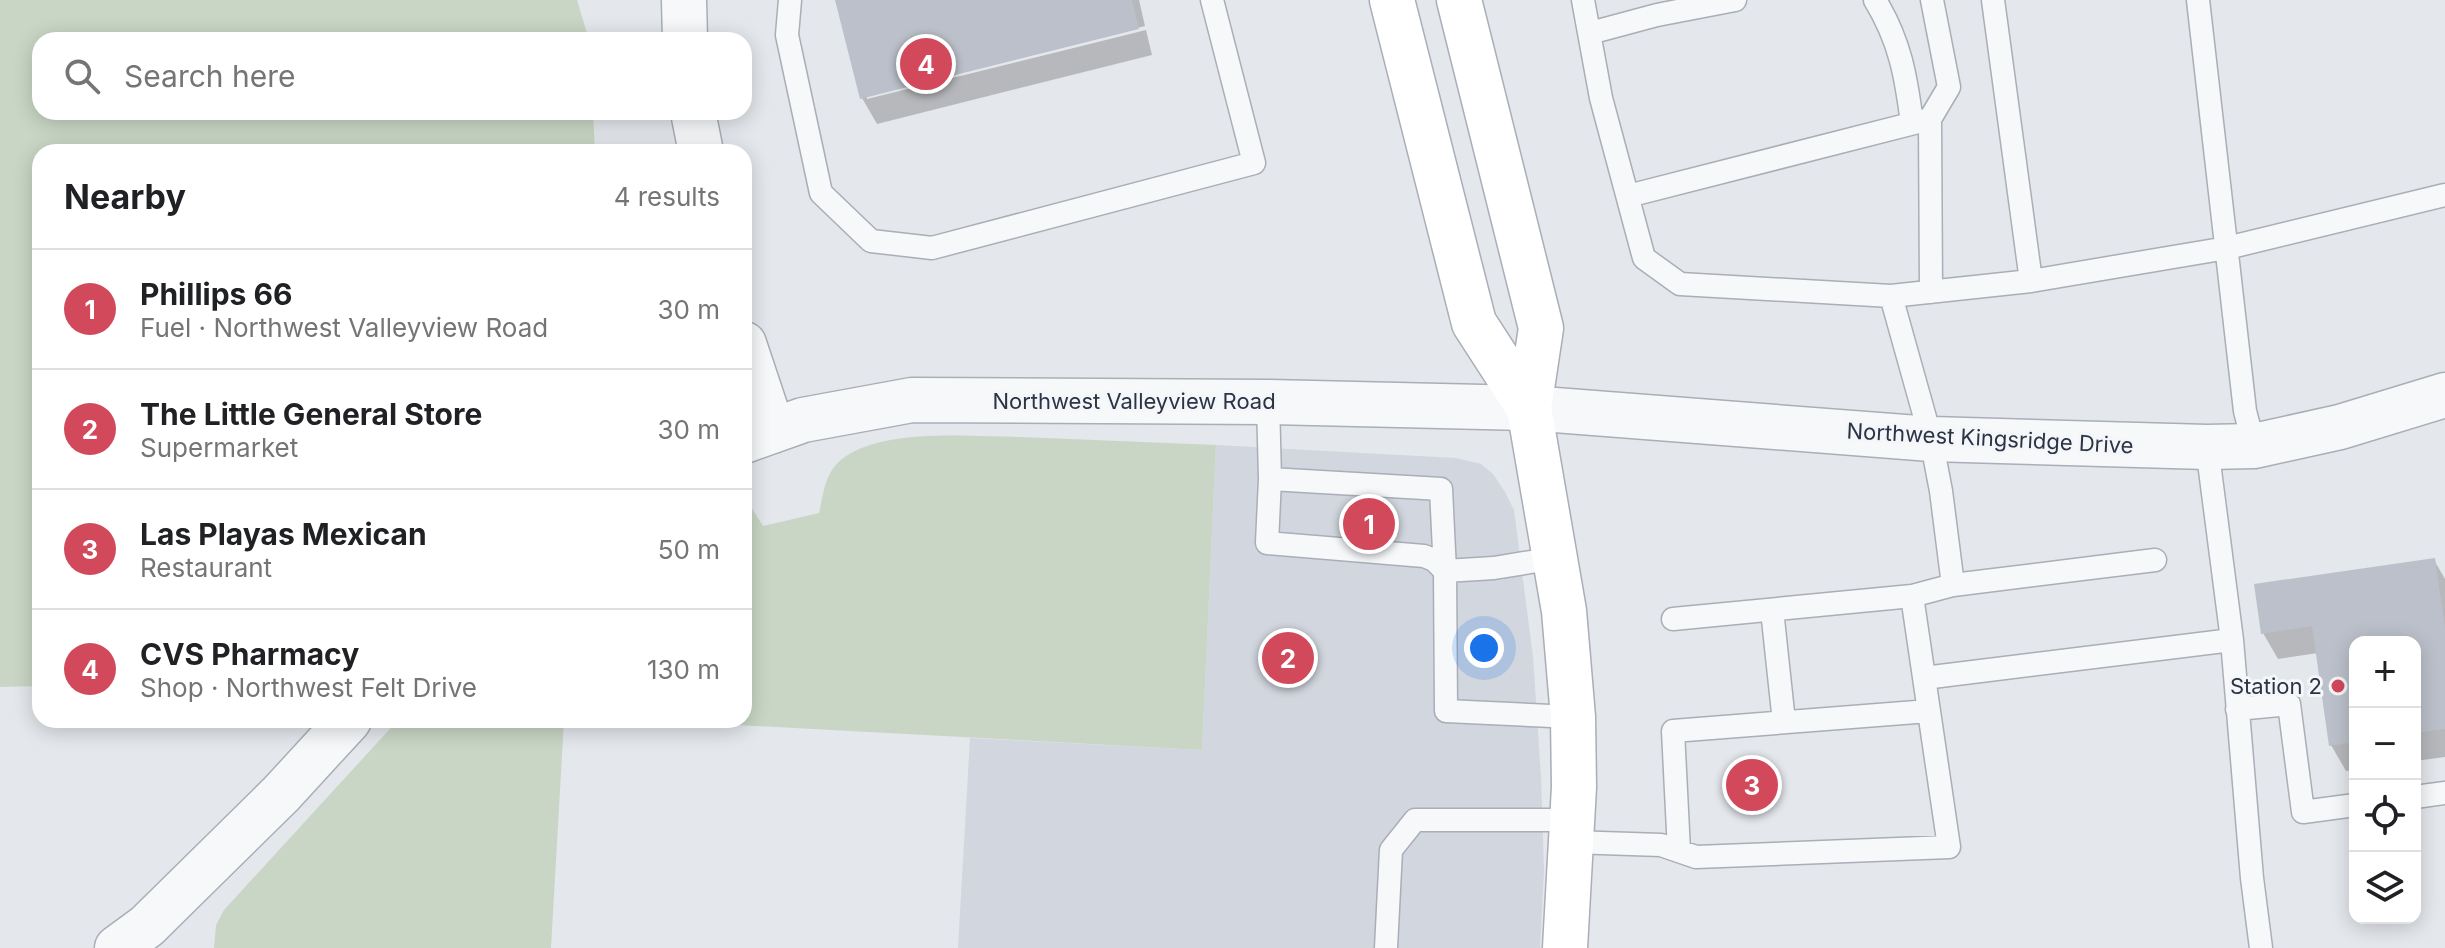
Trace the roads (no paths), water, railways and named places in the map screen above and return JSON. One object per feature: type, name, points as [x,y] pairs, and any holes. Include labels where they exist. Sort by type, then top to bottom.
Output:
[{"type":"main road","points":[[1392,0],[1474,323],[1529,408]]},
{"type":"main road","points":[[1459,0],[1541,328],[1529,408],[1564,611],[1573,717],[1565,948]]},
{"type":"street","points":[[684,0],[685,32]]},
{"type":"street","points":[[695,120],[699,144]]},
{"type":"street","points":[[752,397],[758,436]]},
{"type":"street","name":"Northwest Kingsridge Drive","points":[[1529,408],[1931,439],[2207,447],[2254,446],[2340,427],[2444,397]]},
{"type":"street","name":"Northwest Valleyview Road","points":[[758,436],[803,420],[912,400],[1268,402],[1529,408]]},
{"type":"street","points":[[143,941],[342,728]]},
{"type":"lane","points":[[790,0],[787,35],[821,193],[871,241],[932,248],[1254,163],[1212,0]]},
{"type":"lane","points":[[1583,0],[1601,98],[1644,258],[1680,284],[1891,296],[2031,281],[2227,248],[2445,195]]},
{"type":"lane","points":[[1590,33],[1657,15],[1735,0]]},
{"type":"lane","points":[[1875,0],[1888,22],[1921,121],[1931,292]]},
{"type":"lane","points":[[1628,196],[1921,121],[1949,87],[1932,0]]},
{"type":"lane","points":[[1993,0],[2031,281]]},
{"type":"lane","points":[[2198,0],[2245,411],[2254,446]]},
{"type":"lane","points":[[1891,296],[1931,439],[1953,585]]},
{"type":"lane","points":[[1268,402],[1270,479],[1267,543],[1424,556],[1434,560],[1445,571],[1494,568],[1555,558]]},
{"type":"lane","points":[[2207,447],[2232,640],[2261,948]]},
{"type":"lane","points":[[1270,479],[1441,489],[1446,711],[1573,717]]},
{"type":"lane","points":[[1673,619],[1912,596],[1953,585],[2155,560]]},
{"type":"lane","points":[[1386,948],[1391,850],[1415,820],[1571,831],[1652,844],[1696,857],[1949,847],[1912,596]]},
{"type":"lane","points":[[1772,610],[1784,722]]},
{"type":"lane","points":[[1924,678],[2232,640]]},
{"type":"lane","points":[[2237,709],[2289,704],[2303,812],[2349,806]]},
{"type":"lane","points":[[1679,851],[1673,731],[1929,711]]},
{"type":"lane","points":[[2421,796],[2445,793]]},
{"type":"place","name":"CVS Pharmacy","points":[[926,64]]},
{"type":"place","name":"Phillips 66","points":[[1369,524]]},
{"type":"place","name":"The Little General Store","points":[[1288,658]]},
{"type":"place","name":"Station 2","points":[[2338,686]]},
{"type":"place","name":"Las Playas Mexican","points":[[1752,785]]}]
